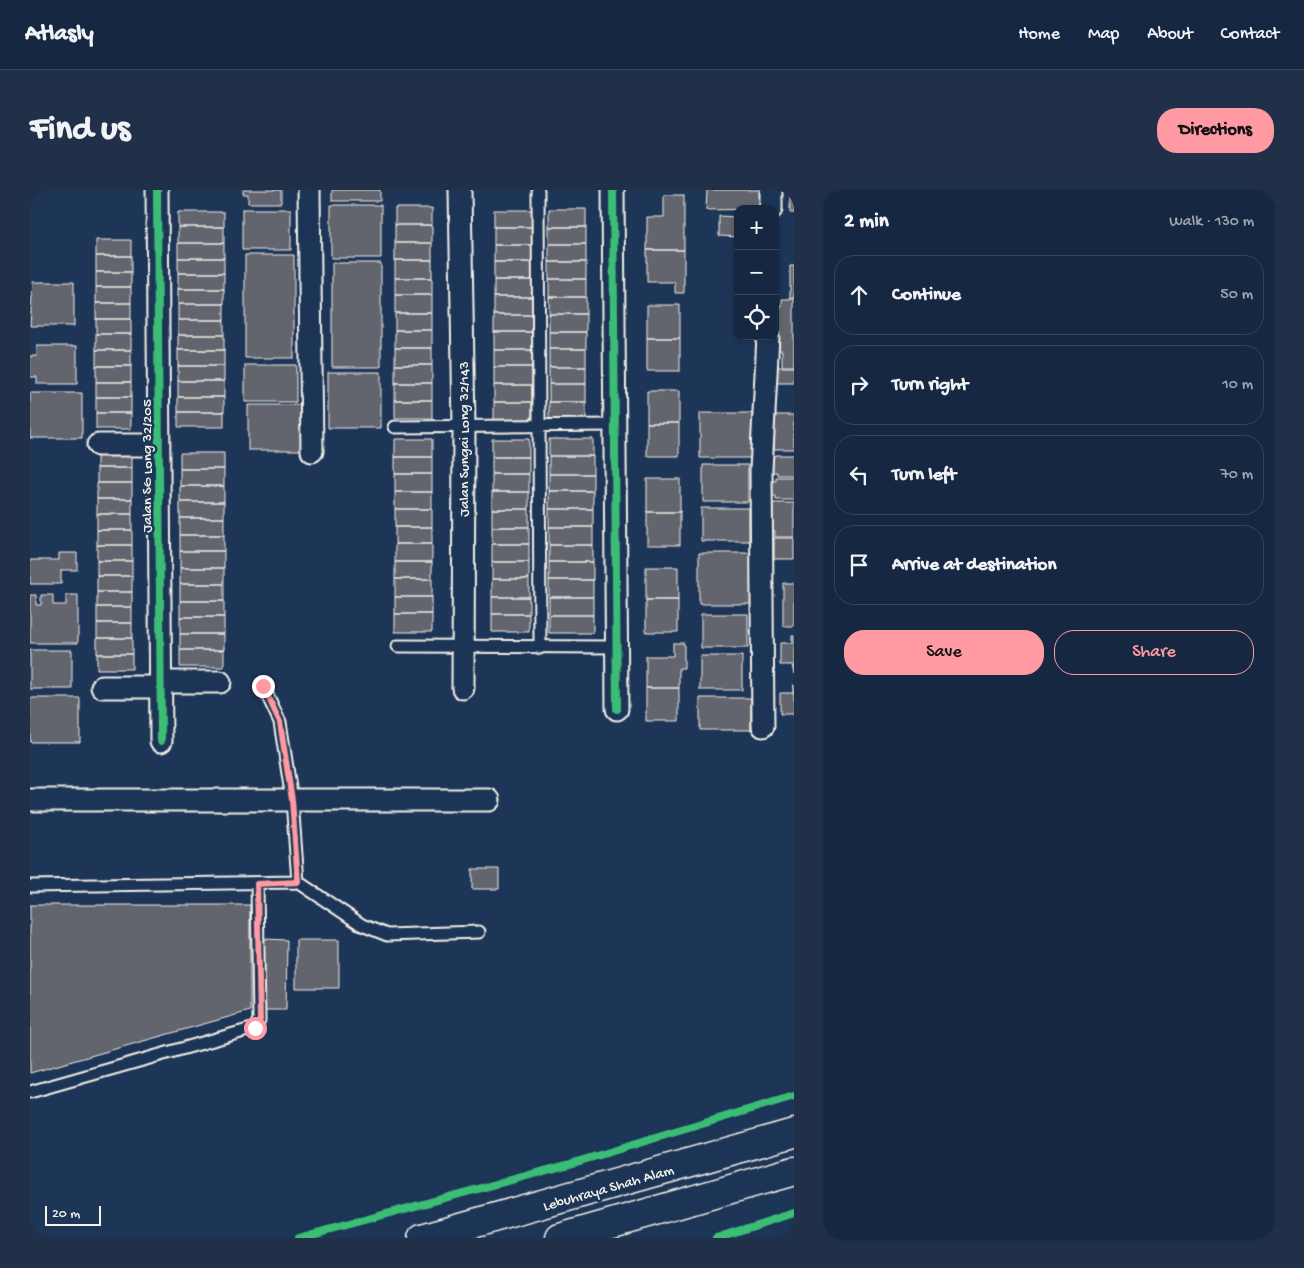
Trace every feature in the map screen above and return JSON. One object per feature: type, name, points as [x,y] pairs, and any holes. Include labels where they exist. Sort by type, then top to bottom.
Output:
[{"type":"highway","name":"Lebuhraya Shah Alam","points":[[422,1238],[794,1133]]},
{"type":"highway","points":[[560,1238],[794,1171]]},
{"type":"street","name":"Jalan SG Long 32/205","points":[[158,190],[161,741]]},
{"type":"street","points":[[309,190],[312,451]]},
{"type":"street","name":"Jalan Sungai Long 32/143","points":[[460,190],[464,426],[463,688]]},
{"type":"street","points":[[613,190],[617,710]]},
{"type":"street","points":[[771,190],[771,205]]},
{"type":"street","points":[[763,726],[760,470],[768,340]]},
{"type":"street","points":[[98,445],[159,445]]},
{"type":"street","points":[[102,687],[220,682]]},
{"type":"street","points":[[30,800],[489,800]]},
{"type":"lane","points":[[538,190],[540,648]]},
{"type":"lane","points":[[395,427],[614,425]]},
{"type":"lane","points":[[398,646],[616,647]]},
{"type":"lane","points":[[263,686],[280,722],[292,800],[298,882]]},
{"type":"lane","points":[[30,886],[298,882],[362,925],[386,935],[479,932]]},
{"type":"lane","points":[[30,1092],[255,1028],[260,1020],[257,884]]},
{"type":"building","points":[[243,190],[281,190],[281,203],[248,203],[248,194],[243,194]]},
{"type":"building","points":[[332,190],[380,190],[380,201],[332,201]]},
{"type":"building","points":[[707,190],[760,190],[759,205],[734,205],[734,209],[706,210]]},
{"type":"building","points":[[790,190],[794,190],[794,213],[790,213]]},
{"type":"building","points":[[664,195],[684,195],[684,250],[647,250],[647,217],[664,217]]},
{"type":"building","points":[[331,205],[381,205],[381,258],[331,258]]},
{"type":"building","points":[[395,208],[432,208],[432,225],[395,225]]},
{"type":"building","points":[[242,209],[291,209],[291,250],[242,250]]},
{"type":"building","points":[[549,209],[586,209],[586,227],[549,227]]},
{"type":"building","points":[[494,210],[532,210],[532,227],[494,227]]},
{"type":"building","points":[[178,212],[224,212],[224,227],[178,227]]},
{"type":"building","points":[[719,216],[734,217],[734,237],[719,236]]},
{"type":"building","points":[[395,225],[432,225],[432,243],[395,243]]},
{"type":"building","points":[[178,227],[224,227],[224,243],[178,243]]},
{"type":"building","points":[[494,227],[532,227],[532,245],[494,245]]},
{"type":"building","points":[[549,227],[586,227],[586,244],[549,244]]},
{"type":"building","points":[[96,240],[131,240],[131,256],[96,256]]},
{"type":"building","points":[[178,243],[224,243],[224,258],[178,258]]},
{"type":"building","points":[[395,243],[432,243],[432,260],[395,260]]},
{"type":"building","points":[[549,244],[586,244],[586,262],[549,262]]},
{"type":"building","points":[[494,245],[532,245],[532,262],[494,262]]},
{"type":"building","points":[[647,250],[684,250],[684,293],[675,293],[675,282],[647,282]]},
{"type":"building","points":[[245,255],[294,255],[294,358],[245,358]]},
{"type":"building","points":[[96,256],[131,256],[131,272],[96,272]]},
{"type":"building","points":[[178,258],[224,258],[224,273],[178,273]]},
{"type":"building","points":[[395,260],[432,260],[432,278],[395,278]]},
{"type":"building","points":[[494,262],[532,262],[532,280],[494,280]]},
{"type":"building","points":[[549,262],[586,262],[586,279],[549,279]]},
{"type":"building","points":[[332,263],[381,263],[381,367],[332,367]]},
{"type":"building","points":[[790,266],[794,266],[794,298],[790,298]]},
{"type":"building","points":[[96,272],[131,272],[131,287],[96,287]]},
{"type":"building","points":[[178,273],[224,273],[224,289],[178,289]]},
{"type":"building","points":[[395,278],[432,278],[432,295],[395,295]]},
{"type":"building","points":[[549,279],[586,279],[586,297],[549,297]]},
{"type":"building","points":[[494,280],[532,280],[532,297],[494,297]]},
{"type":"building","points":[[33,282],[74,282],[74,326],[30,326]]},
{"type":"building","points":[[96,287],[131,287],[131,303],[96,303]]},
{"type":"building","points":[[178,289],[224,289],[224,304],[178,304]]},
{"type":"building","points":[[395,295],[432,295],[432,313],[395,313]]},
{"type":"building","points":[[494,297],[532,297],[532,315],[494,315]]},
{"type":"building","points":[[549,297],[586,297],[586,314],[549,314]]},
{"type":"building","points":[[782,299],[794,299],[794,366],[782,366],[782,350],[777,350],[777,340],[779,340],[779,307],[782,307]]},
{"type":"building","points":[[96,303],[131,303],[131,319],[96,319]]},
{"type":"building","points":[[178,304],[224,304],[224,320],[178,320]]},
{"type":"building","points":[[647,305],[680,305],[680,338],[647,338]]},
{"type":"building","points":[[395,313],[432,313],[432,330],[395,330]]},
{"type":"building","points":[[549,314],[586,314],[586,332],[549,332]]},
{"type":"building","points":[[494,315],[532,315],[532,332],[494,332]]},
{"type":"building","points":[[96,319],[131,319],[131,334],[96,334]]},
{"type":"building","points":[[178,320],[224,320],[224,335],[178,335]]},
{"type":"building","points":[[395,330],[432,330],[432,348],[395,348]]},
{"type":"building","points":[[494,332],[532,332],[532,350],[494,350]]},
{"type":"building","points":[[549,332],[586,332],[586,349],[549,349]]},
{"type":"building","points":[[96,334],[131,334],[131,350],[96,350]]},
{"type":"building","points":[[178,335],[224,335],[224,350],[178,350]]},
{"type":"building","points":[[647,338],[680,338],[680,371],[647,371]]},
{"type":"building","points":[[37,346],[77,346],[77,384],[37,384],[37,377],[30,377],[30,356],[37,356]]},
{"type":"building","points":[[395,348],[432,348],[432,365],[395,365]]},
{"type":"building","points":[[549,349],[586,349],[586,367],[549,367]]},
{"type":"building","points":[[96,350],[131,350],[131,366],[96,366]]},
{"type":"building","points":[[178,350],[224,350],[224,366],[178,366]]},
{"type":"building","points":[[494,350],[532,350],[532,367],[494,367]]},
{"type":"building","points":[[245,365],[296,365],[296,402],[245,402]]},
{"type":"building","points":[[395,365],[432,365],[432,383],[395,383]]},
{"type":"building","points":[[96,366],[131,366],[131,382],[96,382]]},
{"type":"building","points":[[178,366],[224,366],[224,381],[178,381]]},
{"type":"building","points":[[494,367],[532,367],[532,385],[494,385]]},
{"type":"building","points":[[549,367],[586,367],[586,384],[549,384]]},
{"type":"building","points":[[777,367],[794,367],[794,383],[777,383]]},
{"type":"building","points":[[328,372],[381,372],[381,428],[328,428]]},
{"type":"building","points":[[178,381],[224,381],[224,397],[178,397]]},
{"type":"building","points":[[96,382],[131,382],[131,397],[96,397]]},
{"type":"building","points":[[395,383],[432,383],[432,400],[395,400]]},
{"type":"building","points":[[549,384],[586,384],[586,402],[549,402]]},
{"type":"building","points":[[494,385],[532,385],[532,402],[494,402]]},
{"type":"building","points":[[647,391],[679,391],[679,423],[647,423]]},
{"type":"building","points":[[30,393],[82,393],[82,438],[30,438]]},
{"type":"building","points":[[96,397],[131,397],[131,413],[96,413]]},
{"type":"building","points":[[178,397],[224,397],[224,412],[178,412]]},
{"type":"building","points":[[395,400],[432,400],[432,418],[395,418]]},
{"type":"building","points":[[494,402],[532,402],[532,420],[494,420]]},
{"type":"building","points":[[549,402],[586,402],[586,419],[549,419]]},
{"type":"building","points":[[248,405],[305,405],[305,450],[248,450]]},
{"type":"building","points":[[178,412],[224,412],[224,427],[178,427]]},
{"type":"building","points":[[96,413],[131,413],[131,429],[96,429]]},
{"type":"building","points":[[700,413],[752,413],[752,458],[700,458]]},
{"type":"building","points":[[774,415],[794,415],[794,449],[774,449]]},
{"type":"building","points":[[647,423],[679,423],[679,456],[647,456]]},
{"type":"building","points":[[395,439],[432,439],[432,457],[395,457]]},
{"type":"building","points":[[492,439],[529,439],[529,457],[492,457]]},
{"type":"building","points":[[549,439],[593,439],[593,456],[549,456]]},
{"type":"building","points":[[97,452],[132,452],[132,468],[97,468]]},
{"type":"building","points":[[180,453],[224,453],[224,469],[180,469]]},
{"type":"building","points":[[794,455],[794,475],[777,475],[777,472],[770,472],[770,456]]},
{"type":"building","points":[[549,456],[593,456],[593,474],[549,474]]},
{"type":"building","points":[[395,457],[432,457],[432,474],[395,474]]},
{"type":"building","points":[[492,457],[529,457],[529,474],[492,474]]},
{"type":"building","points":[[703,465],[748,465],[748,502],[703,502]]},
{"type":"building","points":[[97,468],[132,468],[132,483],[97,483]]},
{"type":"building","points":[[180,469],[224,469],[224,486],[180,486]]},
{"type":"building","points":[[395,474],[432,474],[432,492],[395,492]]},
{"type":"building","points":[[492,474],[529,474],[529,492],[492,492]]},
{"type":"building","points":[[549,474],[593,474],[593,491],[549,491]]},
{"type":"building","points":[[776,477],[794,477],[794,500],[776,500],[776,496],[769,496],[769,481],[776,481]]},
{"type":"building","points":[[647,479],[680,479],[680,512],[647,512]]},
{"type":"building","points":[[97,483],[132,483],[132,499],[97,499]]},
{"type":"building","points":[[180,486],[224,486],[224,502],[180,502]]},
{"type":"building","points":[[549,491],[593,491],[593,509],[549,509]]},
{"type":"building","points":[[395,492],[432,492],[432,509],[395,509]]},
{"type":"building","points":[[492,492],[529,492],[529,509],[492,509]]},
{"type":"building","points":[[97,499],[132,499],[132,514],[97,514]]},
{"type":"building","points":[[180,502],[224,502],[224,518],[180,518]]},
{"type":"building","points":[[766,503],[794,503],[794,537],[775,537],[775,531],[766,531]]},
{"type":"building","points":[[701,508],[749,508],[749,541],[701,541]]},
{"type":"building","points":[[395,509],[432,509],[432,527],[395,527]]},
{"type":"building","points":[[492,509],[529,509],[529,527],[492,527]]},
{"type":"building","points":[[549,509],[593,509],[593,527],[549,527]]},
{"type":"building","points":[[647,512],[680,512],[680,545],[647,545]]},
{"type":"building","points":[[97,514],[132,514],[132,530],[97,530]]},
{"type":"building","points":[[180,518],[224,518],[224,535],[180,535]]},
{"type":"building","points":[[395,527],[432,527],[432,544],[395,544]]},
{"type":"building","points":[[492,527],[529,527],[529,544],[492,544]]},
{"type":"building","points":[[549,527],[593,527],[593,545],[549,545]]},
{"type":"building","points":[[97,530],[132,530],[132,545],[97,545]]},
{"type":"building","points":[[180,535],[224,535],[224,551],[180,551]]},
{"type":"building","points":[[774,538],[794,538],[794,559],[774,559]]},
{"type":"building","points":[[395,544],[432,544],[432,562],[395,562]]},
{"type":"building","points":[[492,544],[529,544],[529,562],[492,562]]},
{"type":"building","points":[[97,545],[132,545],[132,561],[97,561]]},
{"type":"building","points":[[549,545],[593,545],[593,562],[549,562]]},
{"type":"building","points":[[180,551],[224,551],[224,568],[180,568]]},
{"type":"building","points":[[59,553],[77,553],[77,570],[61,570],[61,584],[30,584],[30,560],[59,560]]},
{"type":"building","points":[[699,553],[751,553],[751,604],[699,604]]},
{"type":"building","points":[[97,561],[132,561],[132,576],[97,576]]},
{"type":"building","points":[[395,562],[432,562],[432,579],[395,579]]},
{"type":"building","points":[[492,562],[529,562],[529,579],[492,579]]},
{"type":"building","points":[[549,562],[593,562],[593,580],[549,580]]},
{"type":"building","points":[[646,567],[678,567],[678,600],[646,600]]},
{"type":"building","points":[[180,568],[224,568],[224,584],[180,584]]},
{"type":"building","points":[[97,576],[132,576],[132,592],[97,592]]},
{"type":"building","points":[[395,579],[432,579],[432,597],[395,597]]},
{"type":"building","points":[[492,579],[529,579],[529,597],[492,597]]},
{"type":"building","points":[[549,580],[593,580],[593,597],[549,597]]},
{"type":"building","points":[[783,583],[794,583],[794,626],[783,626]]},
{"type":"building","points":[[180,584],[224,584],[224,601],[180,601]]},
{"type":"building","points":[[97,592],[132,592],[132,607],[97,607]]},
{"type":"building","points":[[30,595],[36,595],[36,605],[41,605],[41,595],[53,595],[53,605],[66,605],[66,595],[78,595],[78,643],[30,643]]},
{"type":"building","points":[[395,597],[432,597],[432,614],[395,614]]},
{"type":"building","points":[[492,597],[529,597],[529,614],[492,614]]},
{"type":"building","points":[[549,597],[593,597],[593,615],[549,615]]},
{"type":"building","points":[[646,600],[678,600],[678,632],[646,632]]},
{"type":"building","points":[[180,601],[224,601],[224,617],[180,617]]},
{"type":"building","points":[[97,607],[132,607],[132,623],[97,623]]},
{"type":"building","points":[[395,614],[432,614],[432,632],[395,632]]},
{"type":"building","points":[[492,614],[529,614],[529,632],[492,632]]},
{"type":"building","points":[[701,614],[748,614],[748,648],[701,648]]},
{"type":"building","points":[[549,615],[593,615],[593,633],[549,633]]},
{"type":"building","points":[[180,617],[224,617],[224,634],[180,634]]},
{"type":"building","points":[[97,623],[132,623],[132,638],[97,638]]},
{"type":"building","points":[[180,634],[224,634],[224,650],[180,650]]},
{"type":"building","points":[[792,635],[794,635],[794,674],[792,665],[780,665],[780,643],[792,643]]},
{"type":"building","points":[[97,638],[132,638],[132,654],[97,654]]},
{"type":"building","points":[[673,643],[684,643],[684,668],[679,668],[679,688],[646,688],[646,656],[673,656]]},
{"type":"building","points":[[30,650],[72,650],[72,689],[30,689]]},
{"type":"building","points":[[180,650],[224,650],[224,667],[180,667]]},
{"type":"building","points":[[97,654],[132,654],[132,669],[97,669]]},
{"type":"building","points":[[700,656],[742,656],[742,690],[700,690]]},
{"type":"building","points":[[793,685],[794,724],[793,714],[780,714],[780,693],[793,693]]},
{"type":"building","points":[[646,688],[679,688],[679,721],[646,721]]},
{"type":"building","points":[[30,698],[80,698],[80,742],[30,742]]},
{"type":"building","points":[[700,698],[751,698],[751,730],[700,730]]},
{"type":"building","points":[[472,869],[499,869],[499,889],[472,889]]},
{"type":"building","points":[[30,905],[250,905],[250,1011],[30,1073]]},
{"type":"building","points":[[264,939],[287,940],[286,1010],[264,1010]]},
{"type":"building","points":[[296,940],[339,940],[339,988],[296,988]]},
{"type":"cycle path","points":[[157,190],[161,741]]},
{"type":"cycle path","points":[[613,190],[617,709]]},
{"type":"cycle path","points":[[298,1238],[570,1164],[794,1096]]},
{"type":"cycle path","points":[[716,1238],[794,1213]]},
{"type":"route","points":[[255,1028],[260,1020],[257,884],[298,882],[292,800],[280,722],[263,686]]}]
